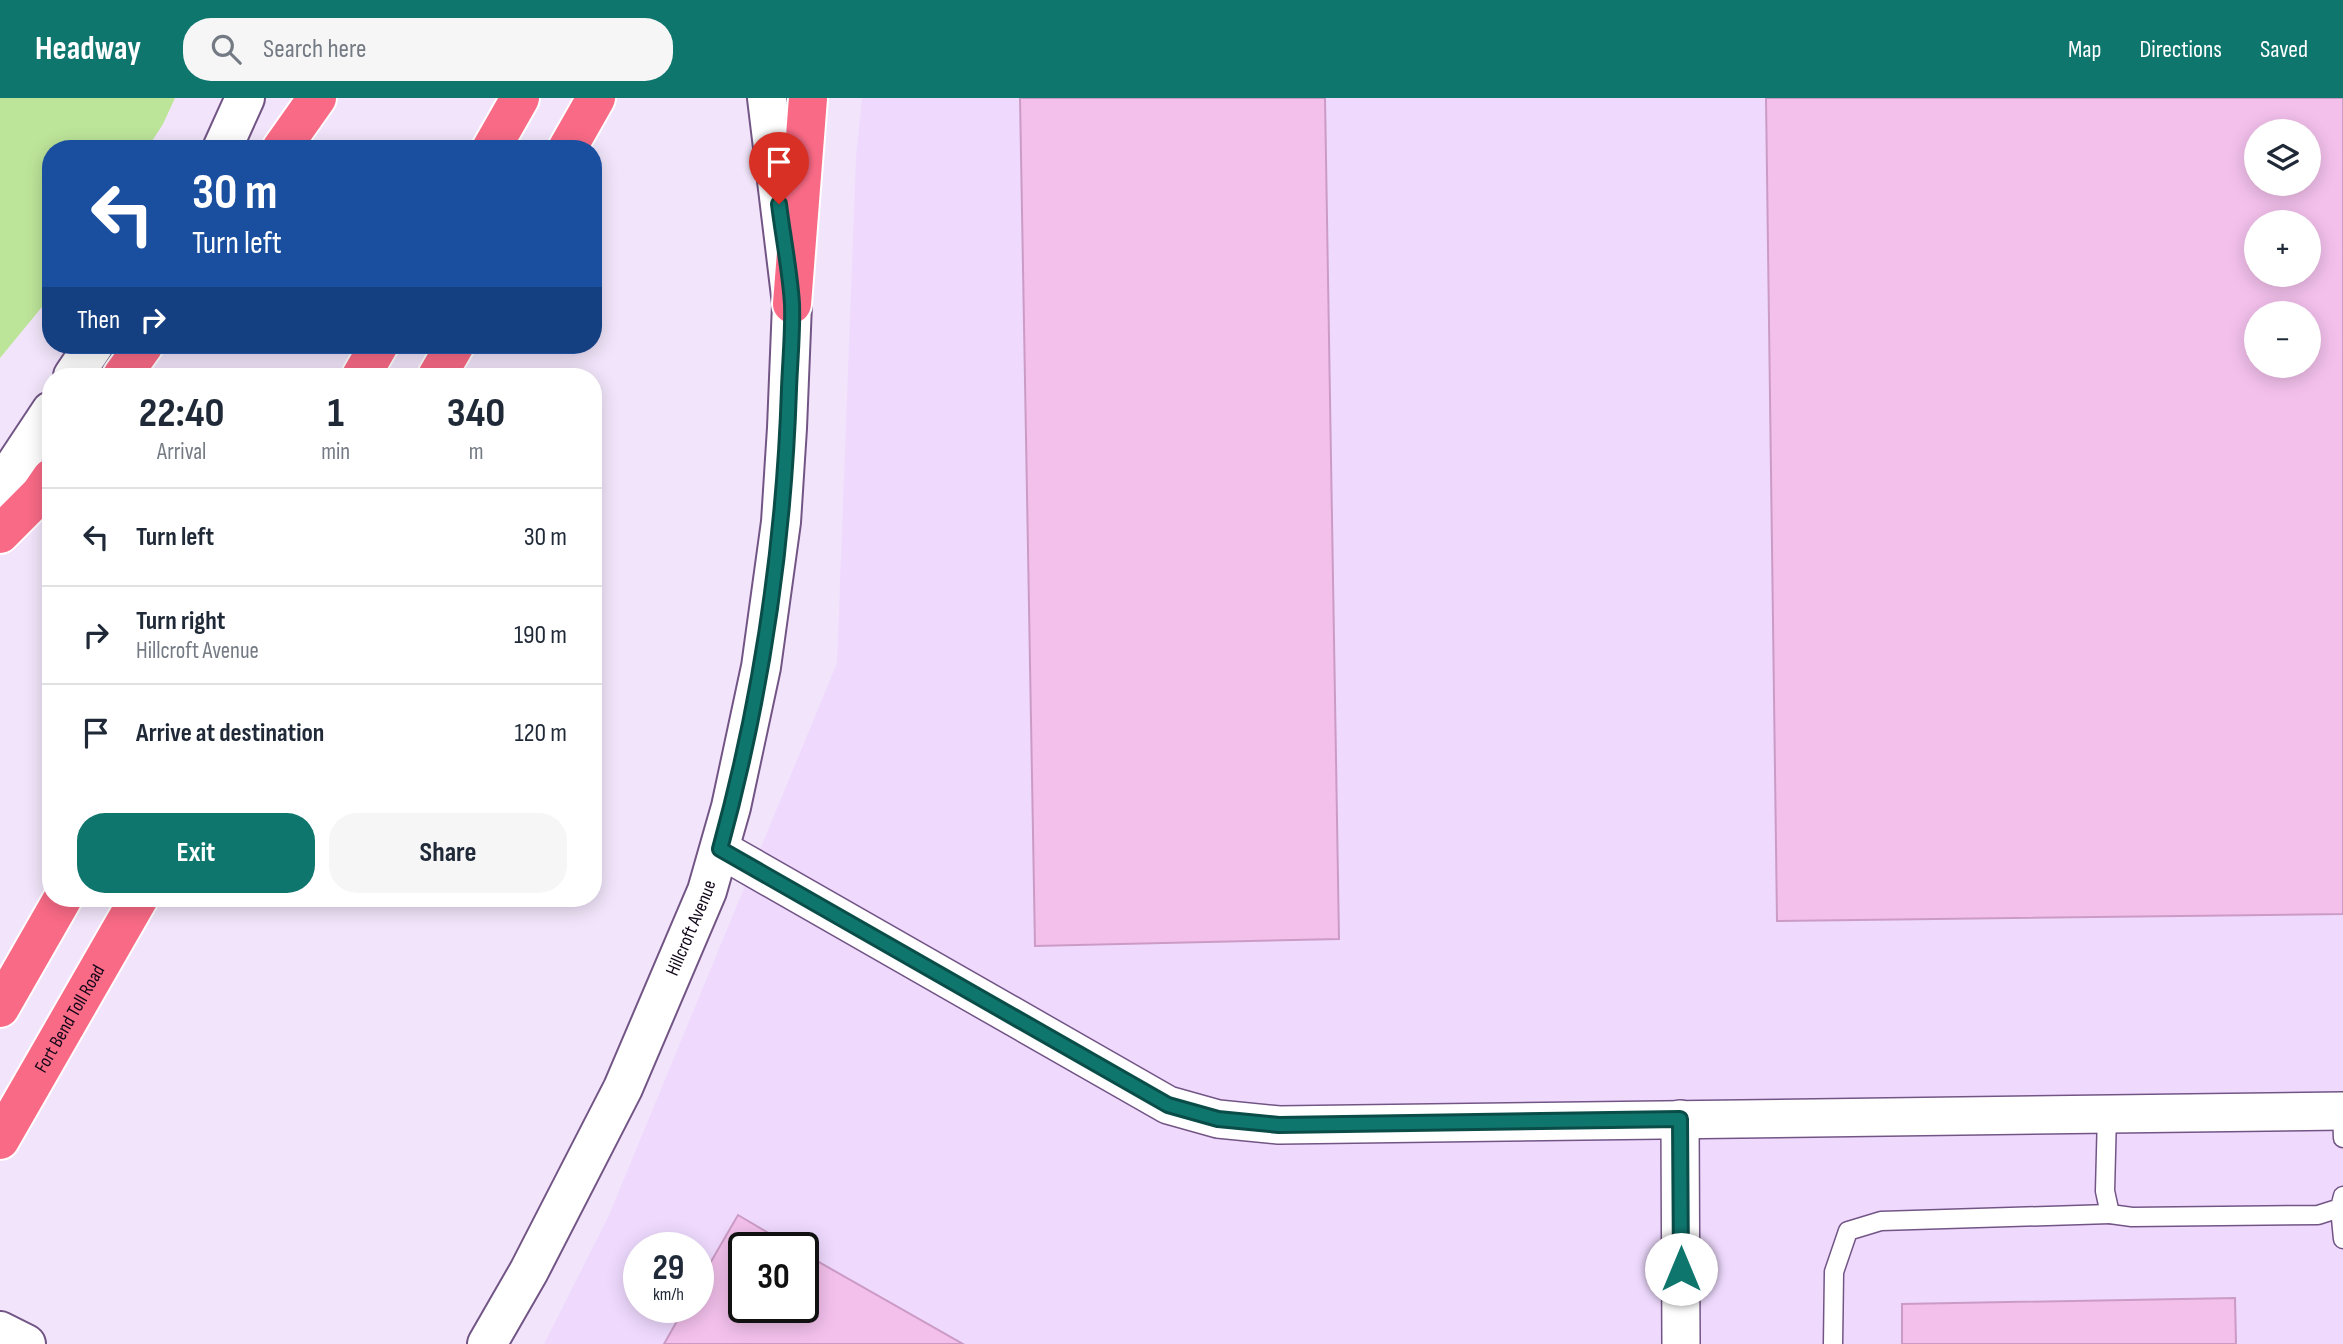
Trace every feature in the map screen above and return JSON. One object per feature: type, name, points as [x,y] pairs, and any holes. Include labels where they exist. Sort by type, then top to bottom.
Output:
[{"type":"highway","points":[[287,140],[317,98]]},
{"type":"highway","points":[[496,140],[520,98]]},
{"type":"highway","points":[[572,140],[596,98]]},
{"type":"highway","points":[[792,304],[808,98]]},
{"type":"highway","points":[[0,534],[42,491]]},
{"type":"highway","points":[[0,1008],[58,907]]},
{"type":"highway","name":"Fort Bend Toll Road","points":[[0,1140],[134,907]]},
{"type":"main road","points":[[226,140],[245,98]]},
{"type":"main road","name":"Hillcroft Avenue","points":[[487,1344],[529,1271],[623,1088],[707,891],[731,807],[761,667],[781,522],[788,428],[792,304],[767,98]]},
{"type":"main road","points":[[0,488],[42,425]]},
{"type":"main road","points":[[0,1331],[26,1344]]},
{"type":"street","points":[[720,849],[1168,1105],[1218,1119],[1279,1125],[2107,1114],[2343,1120]]},
{"type":"street","points":[[1680,1119],[1681,1344]]},
{"type":"lane","points":[[2107,1114],[2105,1191],[2110,1214]]},
{"type":"lane","points":[[1833,1344],[1835,1272],[1848,1231],[1881,1221],[2110,1214],[2132,1217],[2318,1215],[2342,1202],[2343,1239]]},
{"type":"shaded area","points":[[862,98],[2343,98],[2343,1344],[544,1344],[609,1215],[837,663],[856,157]]},
{"type":"green space","points":[[0,98],[175,98],[153,140],[42,140],[42,307],[0,358]]},
{"type":"building","points":[[1020,98],[1325,98],[1339,939],[1035,946]]},
{"type":"building","points":[[1766,98],[2343,98],[2343,914],[1777,921]]},
{"type":"building","points":[[738,1215],[767,1232],[728,1232]]},
{"type":"building","points":[[728,1232],[728,1323],[819,1323],[819,1262],[963,1344],[664,1344],[676,1323],[714,1323],[714,1256]]},
{"type":"building","points":[[2235,1298],[2236,1344],[1902,1344],[1902,1304]]},
{"type":"route","points":[[779,204],[792,304],[788,428],[781,522],[761,667],[720,849],[1168,1105],[1218,1119],[1279,1125],[1680,1119],[1681,1269]]}]
